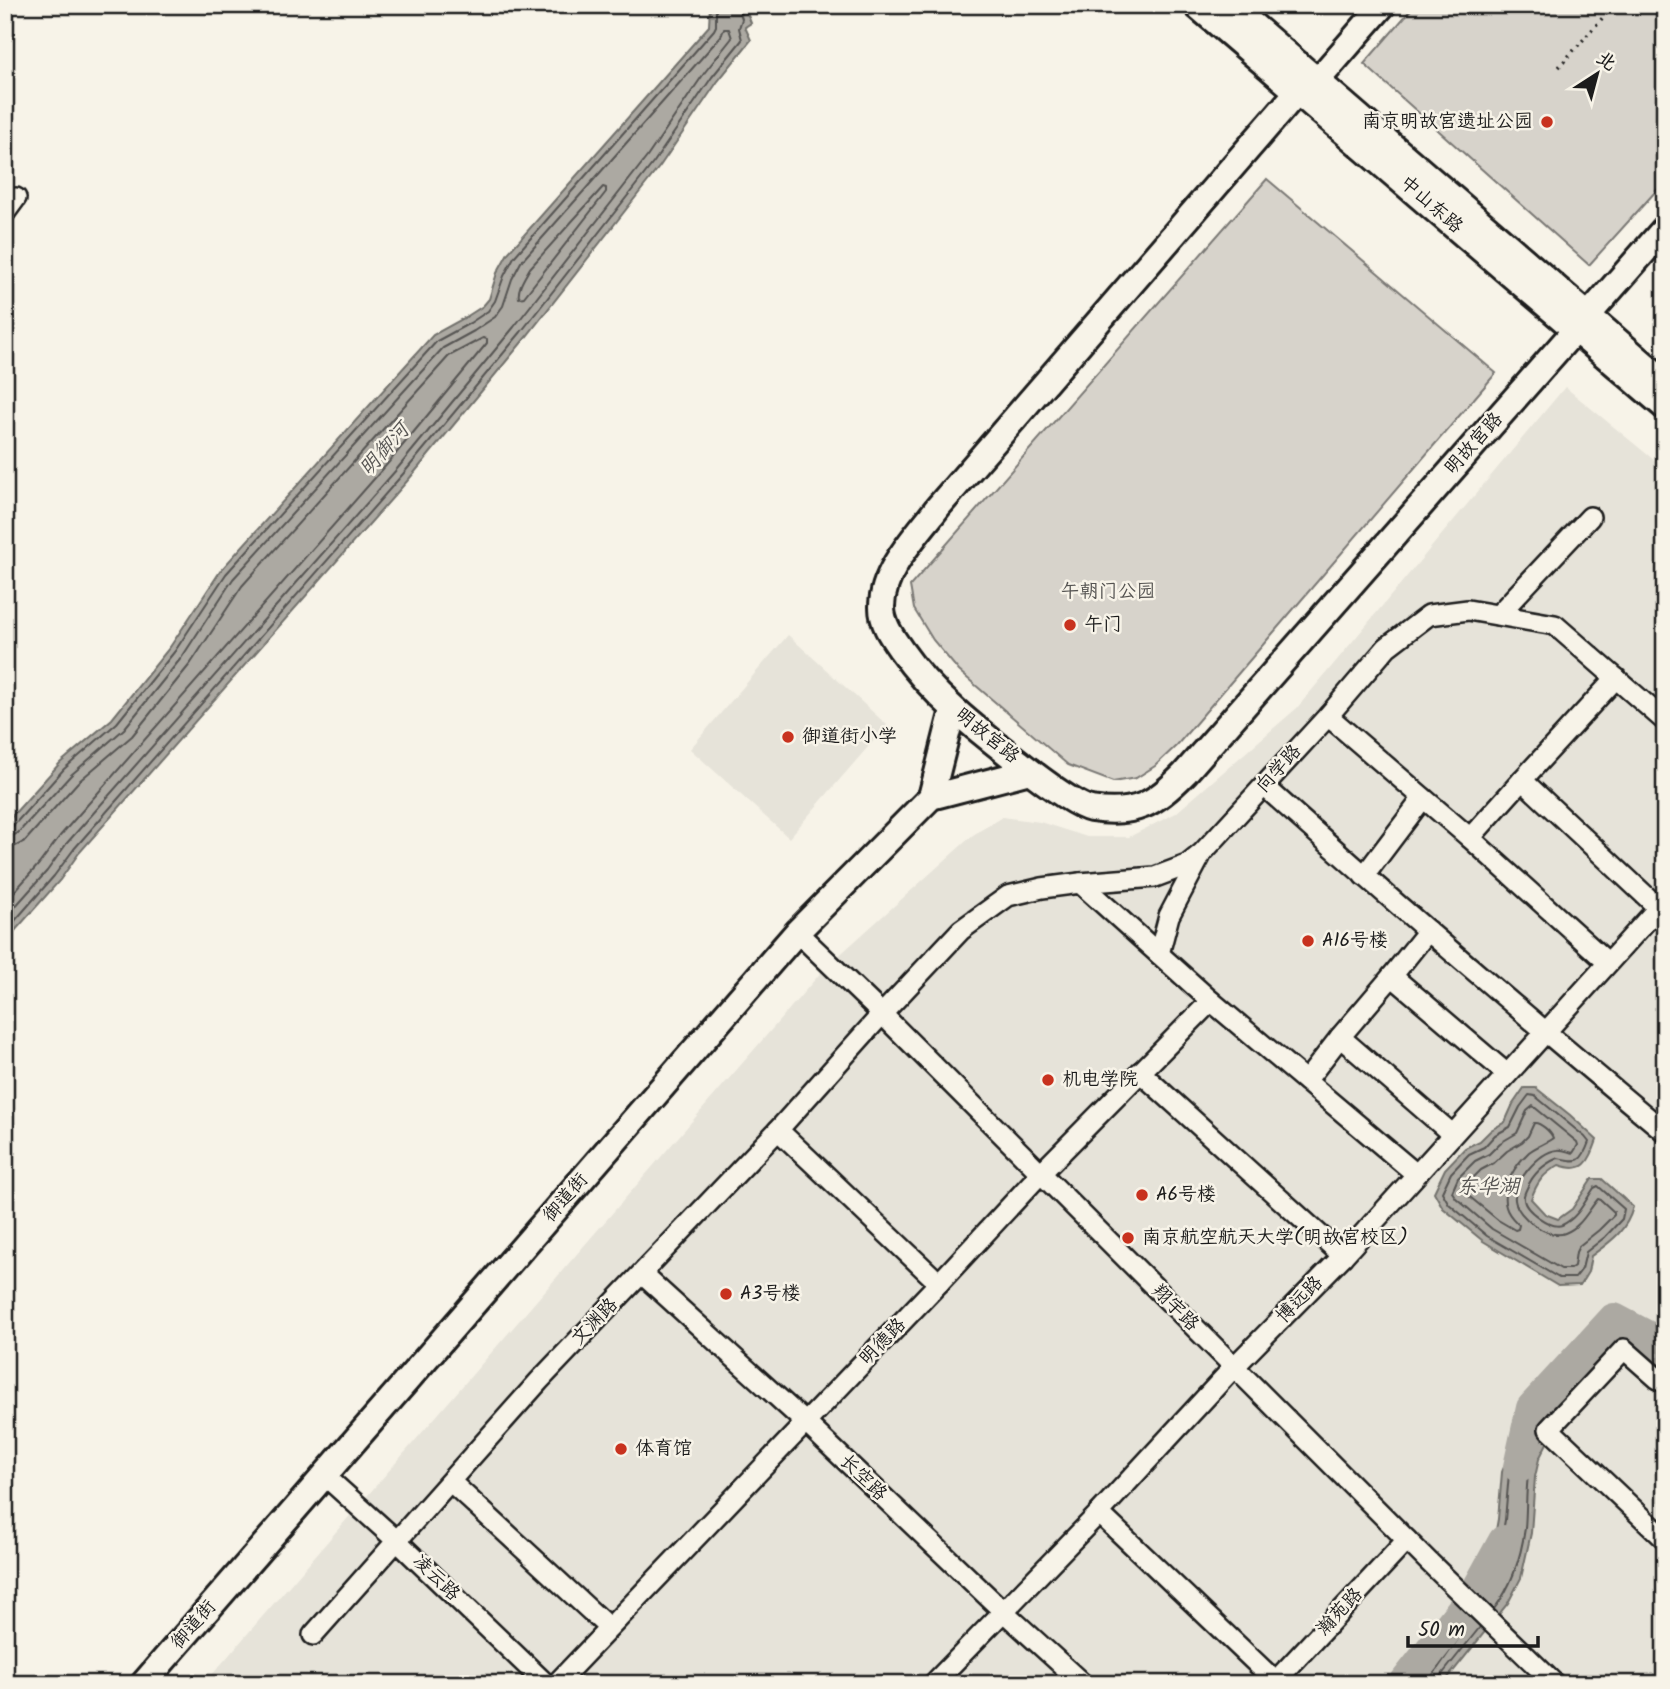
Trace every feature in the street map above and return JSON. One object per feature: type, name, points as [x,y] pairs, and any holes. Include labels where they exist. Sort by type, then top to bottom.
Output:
[{"type":"main road","name":"中山东路","points":[[1196,5],[1308,86],[1582,323],[1665,407]]},
{"type":"main road","name":"中山东路","points":[[1230,5],[1308,86]]},
{"type":"main road","name":"明故宫路","points":[[1383,5],[1308,86],[938,507],[889,575],[882,609],[888,633],[914,670],[953,710],[1030,771],[1087,808],[1105,811],[1154,802],[1168,791],[1665,228]]},
{"type":"main road","name":"中山东路","points":[[1582,323],[1665,382]]},
{"type":"main road","points":[[953,710],[931,797],[1030,771]]},
{"type":"main road","name":"御道街","points":[[143,1684],[797,932],[931,797]]},
{"type":"lane","points":[[1498,615],[1590,517]]},
{"type":"lane","name":"向学路","points":[[882,1014],[961,930],[1008,896],[1080,883],[1155,877],[1187,865],[1202,853],[1264,786],[1387,647],[1429,615],[1468,610],[1555,625],[1665,721]]},
{"type":"lane","points":[[1470,838],[1616,678]]},
{"type":"lane","points":[[1328,716],[1470,838],[1607,962]]},
{"type":"lane","points":[[1522,780],[1661,911]]},
{"type":"lane","points":[[1264,786],[1364,876],[1665,1132]]},
{"type":"lane","points":[[1364,876],[1423,798]]},
{"type":"lane","points":[[1159,954],[1169,916],[1202,853]]},
{"type":"lane","points":[[1080,883],[1210,1000],[1416,1174]]},
{"type":"lane","name":"博远路","points":[[933,1684],[1343,1256],[1607,962],[1661,911]]},
{"type":"lane","points":[[1306,1081],[1428,931]]},
{"type":"lane","name":"翔宇路","points":[[797,932],[1406,1540],[1555,1684]]},
{"type":"lane","points":[[1392,976],[1507,1074]]},
{"type":"lane","name":"明德路","points":[[556,1684],[1041,1173],[1210,1000]]},
{"type":"lane","name":"文渊路","points":[[313,1635],[539,1381],[778,1130],[882,1014]]},
{"type":"lane","points":[[1340,1037],[1452,1133]]},
{"type":"lane","points":[[1140,1072],[1343,1256]]},
{"type":"lane","points":[[778,1130],[939,1283]]},
{"type":"lane","name":"长空路","points":[[642,1274],[806,1423],[1083,1684]]},
{"type":"lane","points":[[1658,1379],[1624,1349],[1549,1429],[1665,1539]]},
{"type":"lane","name":"凌云路","points":[[324,1475],[546,1684]]},
{"type":"lane","points":[[451,1482],[609,1628]]},
{"type":"lane","points":[[1099,1513],[1274,1682]]},
{"type":"lane","name":"瀚苑路","points":[[1274,1682],[1406,1540]]},
{"type":"path","points":[[1559,67],[1614,5]]},
{"type":"shaded area","name":"南京航空航天大学(明故宫校区)","points":[[1565,387],[1665,469],[1665,1684],[204,1684],[824,969],[973,835],[1002,817],[1040,822],[1087,837],[1129,837],[1176,813],[1297,708]]},
{"type":"shaded area","name":"御道街小学","points":[[788,635],[887,725],[789,838],[690,749]]},
{"type":"green space","name":"南京明故宫遗址公园","points":[[1415,5],[1665,5],[1665,181],[1589,265],[1364,64]]},
{"type":"green space","name":"午朝门公园","points":[[1267,179],[1496,373],[1177,745],[1155,766],[1136,778],[1113,782],[1068,765],[959,671],[933,640],[914,609],[910,586]]},
{"type":"water","name":"明御河","points":[[710,5],[744,5],[751,23],[745,27],[751,40],[718,81],[660,166],[527,336],[409,479],[79,853],[60,880],[5,942],[5,824],[60,763],[112,719],[170,647],[221,570],[433,335],[483,306],[489,299],[497,273],[508,253],[709,26]]},
{"type":"water","name":"东华湖","points":[[1524,1088],[1536,1088],[1597,1140],[1585,1164],[1575,1168],[1559,1165],[1553,1168],[1541,1179],[1531,1199],[1545,1214],[1558,1219],[1572,1209],[1592,1179],[1602,1179],[1633,1207],[1622,1229],[1591,1256],[1588,1272],[1580,1285],[1558,1286],[1483,1241],[1443,1208],[1434,1192],[1445,1169],[1465,1148],[1480,1141],[1491,1130],[1505,1122]]},
{"type":"water","points":[[1624,1337],[1665,1348],[1665,1375],[1635,1365],[1613,1367],[1565,1418],[1539,1459],[1531,1533],[1521,1578],[1508,1603],[1443,1684],[1416,1684],[1473,1605],[1491,1558],[1502,1472],[1512,1447],[1548,1397],[1596,1347]]},
{"type":"waterway","points":[[1519,1467],[1532,1408],[1614,1319],[1665,1346]]},
{"type":"waterway","points":[[1476,1592],[1504,1541]]},
{"type":"waterway","points":[[1404,1684],[1461,1611]]},
{"type":"place","name":"南京明故宫遗址公园","points":[[1547,122]]},
{"type":"place","name":"午门","points":[[1070,625]]},
{"type":"place","name":"御道街小学","points":[[788,737]]},
{"type":"place","name":"A16号楼","points":[[1308,941]]},
{"type":"place","name":"机电学院","points":[[1048,1080]]},
{"type":"place","name":"A6号楼","points":[[1142,1195]]},
{"type":"place","name":"南京航空航天大学(明故宫校区)","points":[[1128,1238]]},
{"type":"place","name":"A3号楼","points":[[726,1294]]},
{"type":"place","name":"体育馆","points":[[621,1449]]}]
